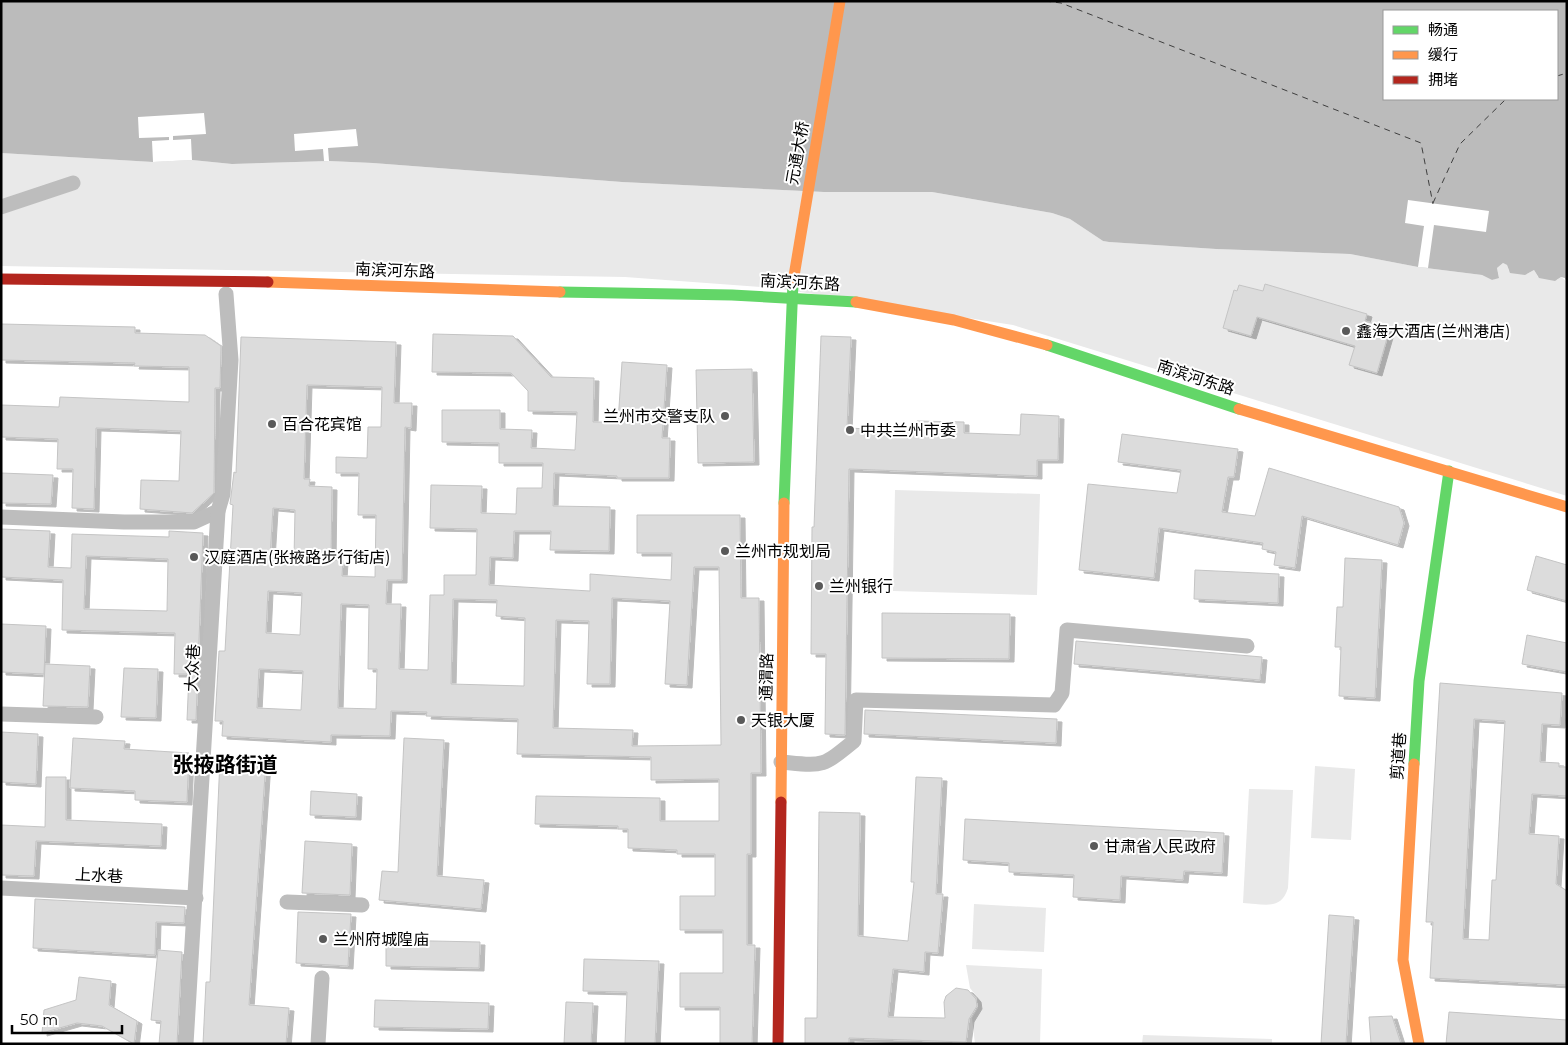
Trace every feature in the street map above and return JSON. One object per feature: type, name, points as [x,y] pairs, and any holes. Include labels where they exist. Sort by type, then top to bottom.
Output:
[{"type":"main road","name":"元通大桥","points":[[791,310],[793,274],[840,1]]},
{"type":"main road","name":"南滨河东路","points":[[1,279],[225,281],[792,297],[839,300],[884,306],[954,320],[1061,349],[1229,406],[1448,476],[1567,519]]},
{"type":"main road","points":[[11,291],[123,292]]},
{"type":"main road","name":"南滨河东路","points":[[359,297],[685,306]]},
{"type":"main road","name":"南滨河东路","points":[[763,309],[810,312]]},
{"type":"main road","name":"通渭路","points":[[778,1044],[784,503],[791,310]]},
{"type":"main road","name":"南滨河东路","points":[[1117,381],[1448,476],[1567,507]]},
{"type":"main road","name":"剪道巷","points":[[1419,1044],[1403,960],[1405,899],[1418,681],[1448,476]]},
{"type":"street","points":[[1,207],[74,183]]},
{"type":"street","name":"大众巷","points":[[186,1044],[218,511],[223,494],[231,360],[226,294]]},
{"type":"street","points":[[1,517],[124,522],[194,522],[218,511]]},
{"type":"street","points":[[781,762],[818,766],[830,761],[854,741],[856,700],[1054,705],[1062,692],[1067,630],[1247,646]]},
{"type":"street","points":[[1,714],[96,717]]},
{"type":"street","name":"上水巷","points":[[1,888],[196,898]]},
{"type":"street","points":[[288,902],[362,905]]},
{"type":"street","points":[[318,1044],[322,978]]},
{"type":"shaded area","points":[[1,1],[1567,1],[1567,283],[1565,278],[1561,277],[1555,281],[1539,278],[1534,270],[1525,275],[1510,273],[1507,265],[1503,263],[1497,268],[1499,278],[1492,280],[1482,275],[1418,267],[1350,254],[1216,249],[1109,242],[1103,241],[1070,219],[1052,213],[932,192],[824,192],[622,182],[329,161],[232,164],[192,160],[153,162],[1,153]]},
{"type":"shaded area","points":[[1,153],[153,162],[192,160],[232,164],[329,161],[622,182],[824,192],[932,192],[1052,213],[1070,219],[1103,241],[1109,242],[1216,249],[1350,254],[1418,267],[1482,275],[1492,280],[1499,277],[1497,268],[1503,263],[1507,265],[1509,271],[1527,274],[1534,270],[1538,277],[1557,280],[1561,277],[1566,281],[1567,496],[1013,325],[775,288],[625,277],[1,266]]},
{"type":"shaded area","points":[[895,490],[1040,494],[1037,595],[893,591]]},
{"type":"shaded area","points":[[1315,766],[1355,769],[1351,840],[1311,838]]},
{"type":"shaded area","points":[[1249,789],[1293,790],[1288,888],[1281,900],[1276,903],[1265,905],[1243,903]]},
{"type":"shaded area","points":[[974,904],[1046,908],[1044,952],[972,949]]},
{"type":"shaded area","points":[[966,965],[1042,969],[1040,1044],[975,1044],[972,1018],[978,1008],[977,997],[970,988]]},
{"type":"shaded area","points":[[1143,1035],[1272,1039],[1272,1044],[1142,1044]]},
{"type":"pier","points":[[204,113],[206,134],[173,136],[173,140],[191,139],[192,160],[153,162],[152,141],[169,140],[169,137],[139,138],[138,117]]},
{"type":"pier","points":[[356,129],[358,146],[328,148],[329,161],[324,161],[323,149],[295,151],[294,134]]},
{"type":"pier","points":[[1408,200],[1489,211],[1486,232],[1434,225],[1428,268],[1418,267],[1424,226],[1405,223]]},
{"type":"building","name":"鑫海大酒店(兰州港店)","points":[[1265,284],[1367,314],[1365,321],[1388,328],[1386,335],[1388,335],[1377,373],[1349,365],[1355,346],[1257,317],[1251,336],[1223,328],[1234,290],[1237,291],[1239,285],[1263,291]]},
{"type":"building","points":[[1,324],[135,327],[135,333],[205,335],[221,346],[220,388],[215,388],[214,493],[192,513],[140,509],[141,480],[179,481],[181,431],[96,428],[94,509],[72,508],[73,469],[57,469],[58,439],[1,437],[1,405],[59,407],[60,397],[189,402],[189,367],[134,366],[135,363],[1,360]]},
{"type":"building","points":[[433,334],[513,336],[551,377],[594,378],[593,422],[618,422],[622,362],[667,365],[662,438],[670,438],[669,478],[617,478],[617,476],[554,473],[553,506],[610,507],[609,551],[550,550],[551,531],[514,531],[513,558],[490,557],[489,585],[590,591],[590,574],[671,580],[672,553],[637,553],[637,515],[740,515],[741,598],[759,598],[761,773],[751,773],[751,854],[747,854],[747,945],[755,945],[752,1044],[720,1044],[720,1007],[680,1007],[680,973],[723,973],[723,930],[680,930],[680,896],[715,896],[715,854],[677,854],[677,850],[628,848],[628,829],[618,829],[618,826],[535,824],[536,796],[660,798],[660,821],[719,821],[719,779],[651,780],[651,757],[517,754],[518,719],[426,716],[427,712],[391,711],[390,736],[331,735],[331,742],[222,736],[223,721],[215,721],[219,651],[225,651],[233,505],[230,504],[234,472],[236,473],[241,337],[396,342],[394,403],[412,403],[411,428],[405,427],[402,580],[387,580],[386,604],[401,604],[399,669],[428,670],[430,595],[444,595],[444,575],[476,575],[477,529],[430,528],[431,485],[482,486],[481,513],[516,514],[517,488],[542,488],[543,463],[499,463],[499,443],[442,442],[442,410],[500,410],[500,429],[532,430],[531,448],[575,450],[577,412],[528,411],[528,391],[511,373],[432,372]],"holes":[[[307,385],[382,387],[381,427],[368,427],[367,458],[336,457],[336,473],[359,473],[358,515],[376,515],[375,577],[342,576],[343,560],[331,560],[332,487],[309,486],[310,479],[304,479]],[[273,508],[295,510],[294,558],[270,557]],[[694,567],[719,567],[721,745],[632,746],[633,730],[553,728],[556,620],[589,621],[587,684],[610,684],[612,598],[670,601],[665,684],[687,685]],[[268,591],[302,593],[300,635],[266,633]],[[453,599],[497,600],[496,616],[525,618],[524,686],[451,684]],[[341,604],[369,605],[368,669],[377,669],[376,709],[338,708]],[[259,669],[303,671],[301,710],[257,708]]]},
{"type":"building","name":"中共兰州市委","points":[[821,336],[851,337],[847,428],[917,431],[917,421],[964,422],[964,433],[1020,435],[1021,414],[1059,416],[1058,460],[1037,460],[1037,476],[849,469],[845,735],[825,734],[826,654],[811,654],[812,527],[814,527]]},
{"type":"building","name":"兰州市交警支队","points":[[752,369],[754,462],[698,463],[696,370]]},
{"type":"building","points":[[1122,434],[1238,449],[1234,477],[1228,477],[1222,512],[1255,516],[1269,468],[1399,507],[1404,523],[1398,545],[1302,516],[1295,568],[1274,565],[1276,552],[1262,549],[1263,543],[1159,528],[1154,578],[1079,570],[1088,484],[1177,493],[1181,470],[1118,462]]},
{"type":"building","points":[[1,473],[53,475],[51,504],[1,503]]},
{"type":"building","points":[[1,529],[50,531],[48,567],[71,568],[72,534],[169,537],[169,531],[203,533],[196,720],[187,720],[189,674],[174,674],[175,633],[62,630],[63,580],[1,577]],"holes":[[[86,556],[168,559],[167,611],[84,609]]]},
{"type":"building","points":[[1536,556],[1567,565],[1567,601],[1527,590]]},
{"type":"building","points":[[1345,558],[1382,560],[1375,698],[1339,696],[1341,647],[1335,647],[1337,607],[1343,607]]},
{"type":"building","points":[[1195,570],[1279,574],[1278,603],[1194,599]]},
{"type":"building","points":[[882,613],[1010,614],[1009,659],[882,658]]},
{"type":"building","points":[[1,624],[46,626],[44,674],[1,672]]},
{"type":"building","points":[[1527,635],[1567,643],[1567,672],[1522,664]]},
{"type":"building","points":[[1076,641],[1262,657],[1260,680],[1074,664]]},
{"type":"building","points":[[45,664],[90,666],[88,707],[43,706]]},
{"type":"building","points":[[124,668],[158,669],[156,718],[121,717]]},
{"type":"building","points":[[1440,683],[1562,693],[1560,725],[1542,724],[1540,762],[1559,763],[1559,767],[1567,767],[1567,796],[1532,794],[1529,834],[1559,836],[1556,884],[1567,891],[1566,985],[1430,978],[1433,922],[1426,922]],"holes":[[[1474,719],[1505,721],[1496,880],[1492,880],[1489,940],[1463,939]]]},
{"type":"building","points":[[865,710],[1057,719],[1056,743],[864,734]]},
{"type":"building","points":[[1,732],[38,734],[36,784],[1,782]]},
{"type":"building","points":[[73,738],[125,741],[124,749],[189,753],[187,802],[135,800],[135,791],[70,788]]},
{"type":"building","points":[[404,738],[444,740],[437,876],[484,880],[481,909],[379,900],[382,871],[398,872]]},
{"type":"building","points":[[220,759],[266,761],[249,1005],[289,1008],[286,1044],[203,1044],[206,982],[210,982]]},
{"type":"building","points":[[46,777],[66,777],[66,820],[162,824],[161,846],[36,841],[34,876],[1,875],[1,825],[45,827]]},
{"type":"building","points":[[916,777],[942,778],[936,894],[943,894],[938,953],[925,952],[924,972],[893,969],[888,1017],[945,1018],[944,1002],[946,996],[956,988],[968,990],[976,999],[977,1006],[969,1019],[966,1042],[849,1038],[849,1044],[805,1044],[805,1018],[817,1018],[819,812],[860,813],[858,936],[908,941],[914,882],[911,882]]},
{"type":"building","points":[[311,791],[357,794],[356,817],[310,815]]},
{"type":"building","name":"甘肃省人民政府","points":[[965,819],[1224,833],[1222,873],[1184,871],[1183,880],[1121,876],[1120,900],[1073,897],[1074,875],[1009,872],[1009,863],[963,860]]},
{"type":"building","name":"兰州府城隍庙","points":[[305,841],[352,844],[350,895],[302,893]]},
{"type":"building","points":[[35,899],[185,907],[184,923],[156,922],[155,955],[33,948]]},
{"type":"building","name":"兰州府城隍庙","points":[[298,912],[351,914],[348,966],[296,963]]},
{"type":"building","points":[[1329,915],[1354,917],[1346,1044],[1321,1044]]},
{"type":"building","points":[[386,940],[480,942],[479,968],[386,966]]},
{"type":"building","points":[[158,950],[182,952],[177,1044],[159,1044],[161,1021],[151,1020]]},
{"type":"building","points":[[584,959],[659,961],[655,1044],[625,1044],[627,992],[583,991]]},
{"type":"building","points":[[79,977],[111,981],[109,1005],[137,1021],[134,1044],[102,1026],[77,1023],[42,1033],[44,1010],[76,1000]]},
{"type":"building","points":[[375,1000],[489,1003],[488,1029],[374,1027]]},
{"type":"building","points":[[566,1002],[593,1003],[591,1044],[564,1044]]},
{"type":"building","points":[[1449,1012],[1567,1020],[1567,1044],[1446,1044]]},
{"type":"building","points":[[1392,1016],[1401,1044],[1371,1044],[1369,1017]]},
{"type":"ferry route","points":[[1045,1],[1061,3],[1421,143],[1433,204]]},
{"type":"ferry route","points":[[1558,76],[1567,73]]},
{"type":"ferry route","points":[[1433,203],[1460,144],[1505,100]]},
{"type":"traffic: fast","points":[[784,503],[793,282]]},
{"type":"traffic: fast","points":[[560,292],[732,295],[856,302]]},
{"type":"traffic: fast","points":[[1047,345],[1239,409]]},
{"type":"traffic: fast","points":[[1414,764],[1419,681],[1449,471]]},
{"type":"traffic: slow","points":[[793,282],[840,1]]},
{"type":"traffic: slow","points":[[268,282],[560,292]]},
{"type":"traffic: slow","points":[[856,302],[954,320],[1047,345]]},
{"type":"traffic: slow","points":[[1239,409],[1567,507]]},
{"type":"traffic: slow","points":[[781,802],[784,503]]},
{"type":"traffic: slow","points":[[1414,764],[1403,960],[1419,1044]]},
{"type":"traffic: jam","points":[[1,279],[268,282]]},
{"type":"traffic: jam","points":[[778,1044],[781,802]]},
{"type":"place","name":"鑫海大酒店(兰州港店)","points":[[1346,331]]},
{"type":"place","name":"兰州市交警支队","points":[[725,416]]},
{"type":"place","name":"百合花宾馆","points":[[272,424]]},
{"type":"place","name":"中共兰州市委","points":[[850,430]]},
{"type":"place","name":"兰州市规划局","points":[[725,551]]},
{"type":"place","name":"汉庭酒店(张掖路步行街店)","points":[[194,557]]},
{"type":"place","name":"兰州银行","points":[[819,586]]},
{"type":"place","name":"天银大厦","points":[[741,720]]},
{"type":"place","name":"甘肃省人民政府","points":[[1094,846]]},
{"type":"place","name":"兰州府城隍庙","points":[[323,939]]},
{"type":"district","name":"张掖路街道","points":[[225,765]]}]
